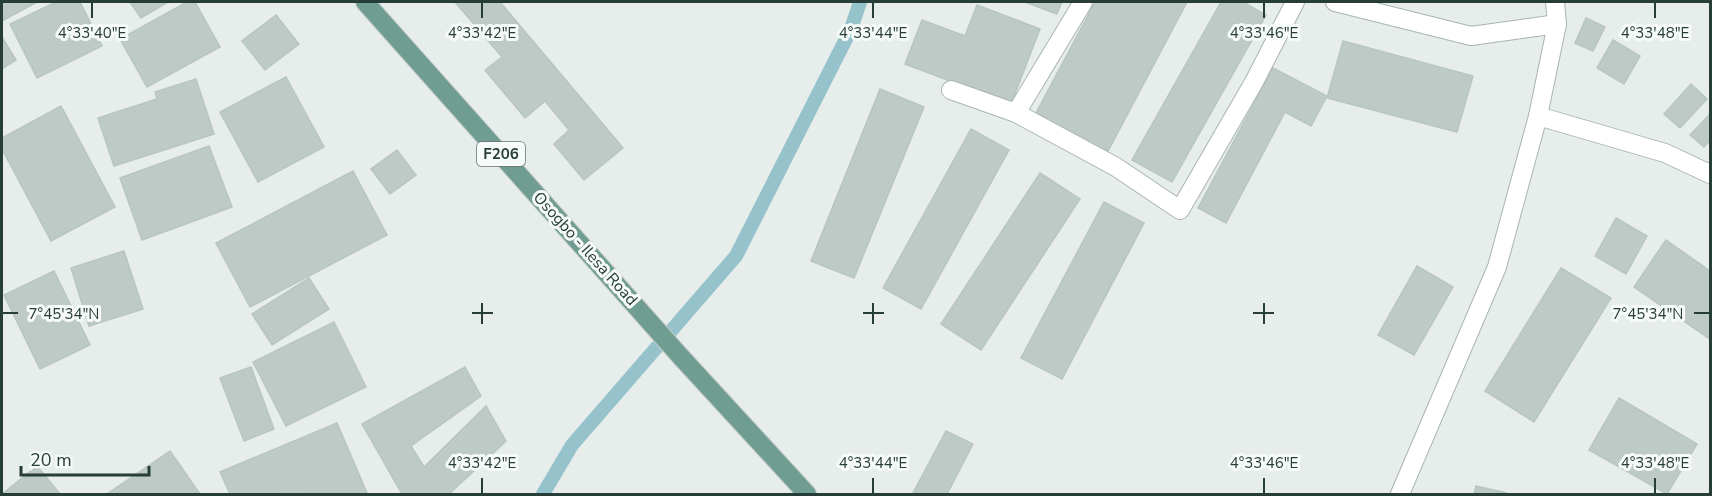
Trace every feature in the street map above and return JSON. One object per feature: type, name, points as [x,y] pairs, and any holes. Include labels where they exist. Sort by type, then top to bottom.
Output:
[{"type":"main road","name":"Osogbo - Ilesa Road","points":[[365,2],[807,495]]},
{"type":"street","points":[[1017,113],[1083,2]]},
{"type":"street","points":[[951,90],[1017,113],[1116,167],[1180,210],[1254,82],[1295,2]]},
{"type":"street","points":[[1335,2],[1471,36],[1557,24]]},
{"type":"street","points":[[1400,495],[1497,267],[1538,116],[1557,24],[1555,2]]},
{"type":"street","points":[[1538,116],[1665,153],[1710,174]]},
{"type":"building","points":[[2,2],[37,2],[2,21]]},
{"type":"building","points":[[56,2],[80,2],[102,46],[37,78],[10,24]]},
{"type":"building","points":[[130,2],[168,2],[141,18]]},
{"type":"building","points":[[187,2],[195,2],[220,47],[147,87],[120,39]]},
{"type":"building","points":[[455,2],[500,2],[623,148],[584,180],[554,144],[569,130],[545,101],[525,118],[485,70],[502,57]]},
{"type":"building","points":[[1025,2],[1062,2],[1057,14]]},
{"type":"building","points":[[1095,2],[1187,2],[1107,153],[1035,115]]},
{"type":"building","points":[[1221,2],[1243,2],[1266,15],[1172,182],[1132,160]]},
{"type":"building","points":[[977,5],[1040,29],[1011,104],[905,64],[922,20],[965,36]]},
{"type":"building","points":[[276,15],[299,44],[265,70],[242,41]]},
{"type":"building","points":[[1586,18],[1605,27],[1593,51],[1575,43]]},
{"type":"building","points":[[2,37],[16,60],[2,69]]},
{"type":"building","points":[[1613,40],[1640,56],[1624,84],[1597,68]]},
{"type":"building","points":[[1343,41],[1473,76],[1457,132],[1327,98]]},
{"type":"building","points":[[1273,68],[1327,96],[1311,126],[1285,112],[1226,223],[1198,208]]},
{"type":"building","points":[[286,77],[324,147],[258,182],[220,112]]},
{"type":"building","points":[[196,79],[214,134],[114,166],[98,118],[157,99],[155,92]]},
{"type":"building","points":[[1691,84],[1707,99],[1680,128],[1664,114]]},
{"type":"building","points":[[880,89],[924,107],[854,278],[811,261]]},
{"type":"building","points":[[61,106],[115,207],[51,241],[2,149],[2,138]]},
{"type":"building","points":[[1710,114],[1710,140],[1704,147],[1690,135]]},
{"type":"building","points":[[971,129],[1009,150],[921,309],[883,288]]},
{"type":"building","points":[[209,146],[232,207],[142,240],[120,178]]},
{"type":"building","points":[[397,150],[416,175],[390,194],[371,169]]},
{"type":"building","points":[[353,171],[387,235],[250,307],[216,243]]},
{"type":"building","points":[[1040,173],[1080,199],[981,350],[941,324]]},
{"type":"building","points":[[1104,202],[1144,223],[1062,379],[1021,358]]},
{"type":"building","points":[[1616,218],[1647,236],[1626,274],[1595,256]]},
{"type":"building","points":[[1666,240],[1710,271],[1710,339],[1634,287]]},
{"type":"building","points":[[124,251],[143,309],[89,326],[71,268]]},
{"type":"building","points":[[1417,266],[1453,287],[1414,355],[1378,335]]},
{"type":"building","points":[[1561,268],[1611,298],[1534,422],[1485,391]]},
{"type":"building","points":[[54,271],[90,345],[40,369],[4,295]]},
{"type":"building","points":[[309,278],[329,309],[272,345],[252,314]]},
{"type":"building","points":[[334,322],[366,387],[286,426],[253,362]]},
{"type":"building","points":[[251,367],[274,429],[244,441],[220,378]]},
{"type":"building","points":[[465,367],[481,396],[411,446],[424,467],[486,406],[506,441],[449,494],[402,494],[362,424]]},
{"type":"building","points":[[1619,398],[1697,444],[1667,494],[1589,450]]},
{"type":"building","points":[[337,423],[367,493],[230,494],[220,472]]},
{"type":"building","points":[[946,431],[973,444],[947,494],[913,493]]},
{"type":"building","points":[[170,451],[200,494],[107,494]]},
{"type":"building","points":[[37,466],[60,494],[2,494]]},
{"type":"building","points":[[1476,486],[1507,493],[1474,494]]},
{"type":"waterway","points":[[543,494],[572,445],[736,256],[851,29],[860,2]]}]
